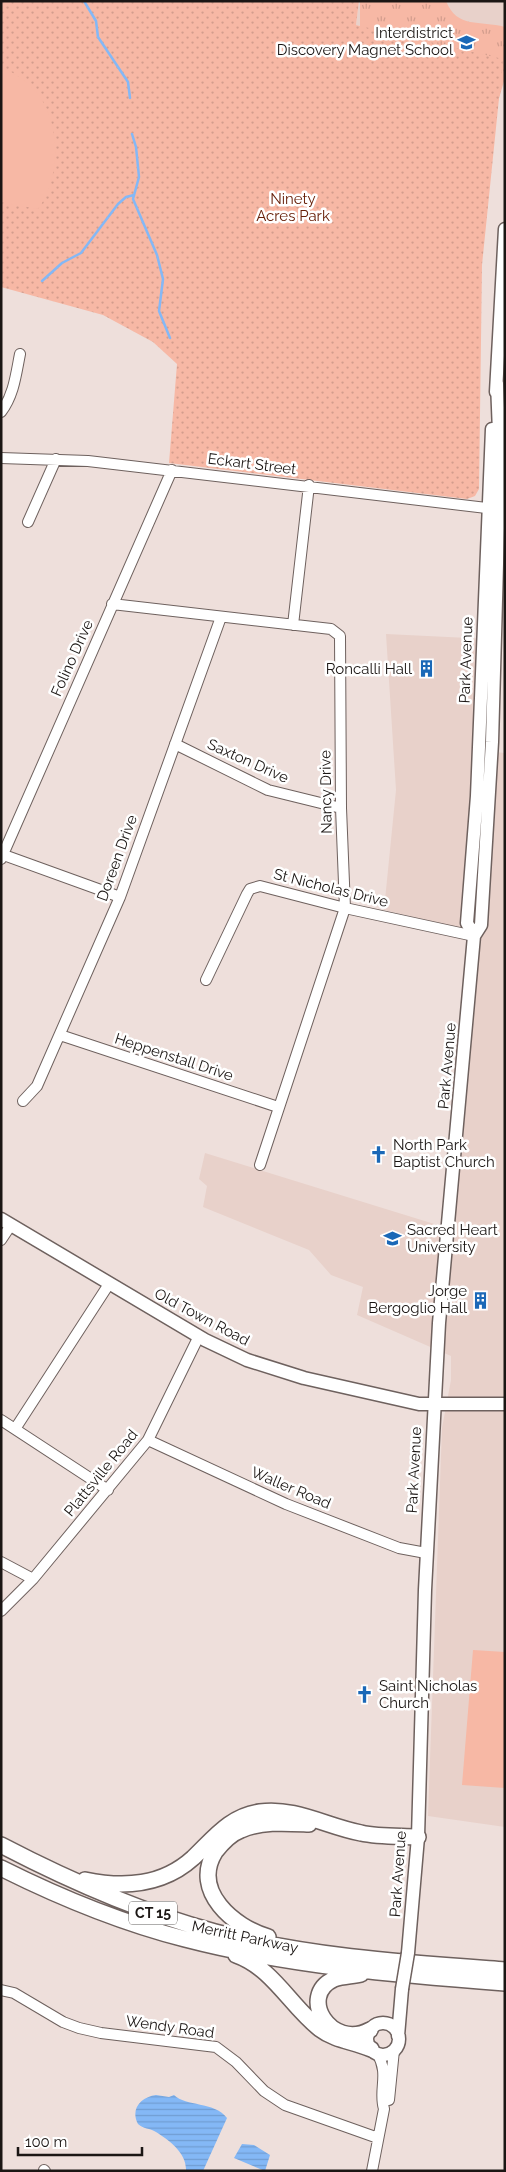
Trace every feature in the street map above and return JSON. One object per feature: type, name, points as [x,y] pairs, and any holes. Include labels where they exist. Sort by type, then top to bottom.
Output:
[{"type":"highway","points":[[48,1869],[108,1885],[130,1885],[170,1874],[193,1858],[215,1834],[237,1819],[260,1812],[282,1811],[361,1834],[418,1837]]},
{"type":"highway","points":[[314,1951],[260,1935],[234,1920],[225,1913],[214,1897],[208,1876],[213,1856],[221,1844],[240,1830],[267,1824],[327,1825]]},
{"type":"highway","name":"Merritt Parkway","points":[[1,1846],[130,1905],[184,1924],[255,1942],[362,1958],[505,1970]]},
{"type":"highway","name":"Merritt Parkway","points":[[1,1868],[42,1888],[124,1920],[184,1939],[252,1953],[375,1972],[505,1983]]},
{"type":"highway","points":[[184,1939],[246,1959],[282,1987],[318,2028],[333,2038],[373,2051]]},
{"type":"highway","points":[[370,2030],[361,2035],[354,2036],[333,2029],[324,2022],[319,2011],[319,2002],[320,1993],[326,1985],[335,1979],[375,1972]]},
{"type":"main road","name":"Park Avenue","points":[[474,936],[467,922],[499,410],[497,383],[505,230]]},
{"type":"main road","name":"Park Avenue","points":[[398,2036],[402,1989],[408,1953],[418,1837],[426,1553],[443,1266],[457,1142],[474,936],[481,925],[492,742],[493,508]]},
{"type":"main road","points":[[479,745],[492,742]]},
{"type":"main road","name":"Old Town Road","points":[[6,1222],[224,1350],[279,1372],[419,1404],[505,1404]]},
{"type":"main road","points":[[386,2024],[400,2006]]},
{"type":"main road","points":[[377,2024],[386,2024],[394,2028],[398,2036],[394,2050],[386,2054],[373,2051],[367,2040],[370,2030],[377,2024]]},
{"type":"street","points":[[1,412],[7,404],[14,386],[20,354]]},
{"type":"street","name":"Eckart Street","points":[[1,458],[56,459],[172,470],[493,508]]},
{"type":"street","points":[[28,522],[56,459]]},
{"type":"street","name":"Folino Drive","points":[[2,856],[172,470]]},
{"type":"street","points":[[293,624],[309,485]]},
{"type":"street","name":"Nancy Drive","points":[[112,604],[330,629],[340,636],[341,808],[345,908],[260,1165]]},
{"type":"street","name":"Doreen Drive","points":[[23,1101],[37,1086],[120,897],[221,617]]},
{"type":"street","name":"Saxton Drive","points":[[175,744],[268,790],[341,808]]},
{"type":"street","points":[[2,856],[120,897]]},
{"type":"street","name":"St Nicholas Drive","points":[[206,980],[250,889],[266,887],[345,908],[474,936]]},
{"type":"street","name":"Heppenstall Drive","points":[[60,1035],[278,1107]]},
{"type":"street","points":[[1,1240],[6,1222]]},
{"type":"street","points":[[15,1429],[109,1284]]},
{"type":"street","name":"Plattsville Road","points":[[1,1612],[33,1579],[148,1440],[199,1336]]},
{"type":"street","points":[[1,1420],[108,1490]]},
{"type":"street","name":"Waller Road","points":[[148,1440],[286,1504],[399,1548],[426,1553]]},
{"type":"street","points":[[1,1562],[33,1579]]},
{"type":"street","name":"Wendy Road","points":[[1,1990],[14,1993],[46,2012],[79,2028],[101,2033],[216,2047],[236,2062],[264,2091],[285,2105],[378,2138]]},
{"type":"street","points":[[372,2171],[384,2109],[388,2104],[392,2080],[391,2062],[394,2050]]},
{"type":"street","points":[[373,2051],[383,2066],[385,2078],[382,2103],[384,2109]]},
{"type":"shaded area","name":"Interdistrict Discovery Magnet School","points":[[359,1],[505,1],[505,59],[356,25]]},
{"type":"shaded area","name":"Sacred Heart University","points":[[386,634],[489,639],[488,738],[484,751],[505,753],[505,1827],[428,1816],[442,1428],[451,1380],[451,1356],[357,1315],[363,1287],[331,1275],[309,1250],[203,1207],[207,1186],[199,1179],[205,1153],[444,1227],[473,931],[384,910],[396,790]]},
{"type":"green space","name":"Ninety Acres Park","points":[[1,1],[359,1],[356,25],[503,59],[482,265],[479,489],[475,496],[467,499],[169,463],[177,364],[153,342],[103,315],[1,287]]},
{"type":"green space","points":[[360,1],[446,1],[456,16],[463,20],[505,27],[505,78],[491,125],[360,35]]},
{"type":"green space","points":[[1,66],[32,87],[40,97],[52,124],[55,154],[54,169],[51,184],[38,209],[1,202]]},
{"type":"green space","points":[[473,1650],[505,1652],[505,1788],[462,1785]]},
{"type":"water","points":[[156,2095],[169,2097],[174,2095],[179,2099],[208,2106],[227,2118],[203,2171],[186,2171],[184,2158],[176,2148],[156,2132],[138,2124],[135,2113],[138,2105],[146,2098]]},
{"type":"water","points":[[242,2144],[254,2145],[270,2155],[265,2171],[234,2158]]},
{"type":"waterway","points":[[84,1],[96,21],[98,37],[128,82],[130,98]]},
{"type":"waterway","points":[[132,134],[136,147],[139,177],[133,199],[157,255],[163,279],[159,311],[170,338]]},
{"type":"waterway","points":[[42,281],[62,263],[81,253],[118,204],[126,197],[134,195]]},
{"type":"place","name":"Interdistrict Discovery Magnet School","points":[[467,42]]},
{"type":"place","name":"Roncalli Hall","points":[[426,669]]},
{"type":"place","name":"North Park Baptist Church","points":[[379,1154]]},
{"type":"place","name":"Sacred Heart University","points":[[393,1239]]},
{"type":"place","name":"Jorge Bergoglio Hall","points":[[481,1300]]},
{"type":"place","name":"Saint Nicholas Church","points":[[365,1695]]}]
